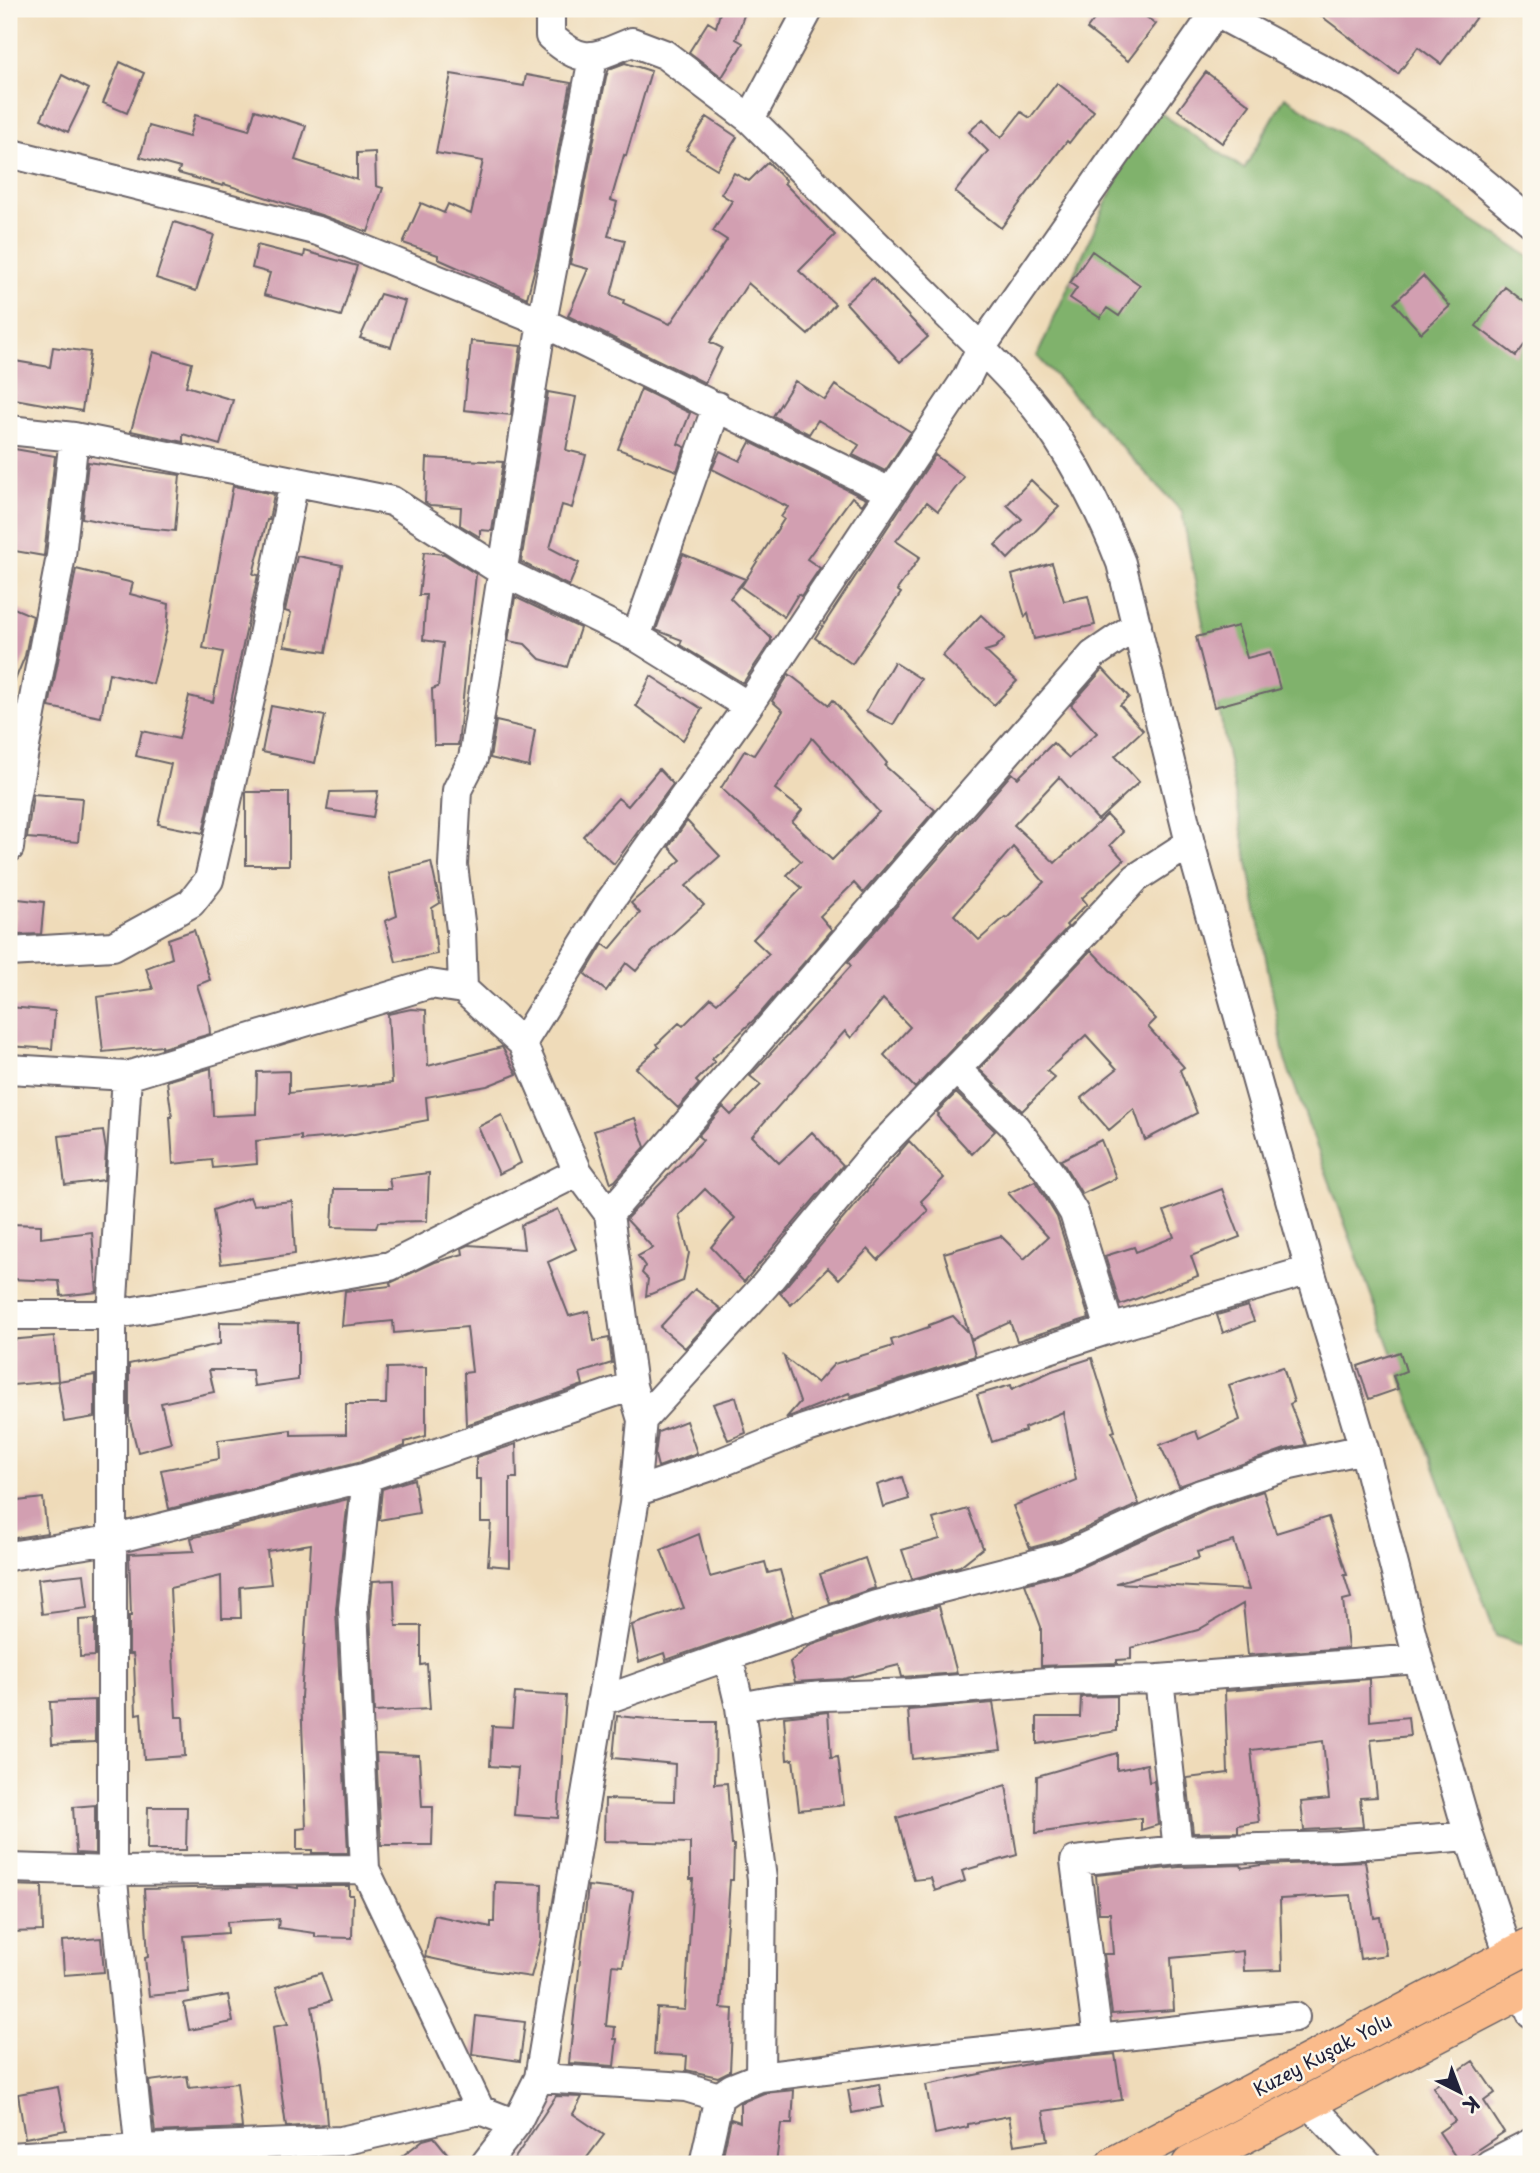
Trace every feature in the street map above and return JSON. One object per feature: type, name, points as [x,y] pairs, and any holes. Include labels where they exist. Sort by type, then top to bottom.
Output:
[{"type":"main road","name":"Kuzey Kuşak Yolu","points":[[1114,2164],[1520,1950]]},
{"type":"main road","name":"Kuzey Kuşak Yolu","points":[[1190,2164],[1308,2103],[1528,1996]]},
{"type":"street","points":[[550,9],[550,36],[569,53],[593,58],[632,42],[664,54],[750,119],[981,348],[1041,414],[1081,476],[1103,518],[1121,563],[1190,843],[1310,1270],[1364,1449],[1418,1659],[1469,1836],[1520,1950]]},
{"type":"street","points":[[750,119],[809,9]]},
{"type":"street","points":[[522,1043],[611,900],[748,706],[967,377],[981,348],[1212,11],[1356,87],[1453,157],[1531,222]]},
{"type":"street","points":[[463,989],[461,930],[453,865],[457,790],[473,759],[542,322],[593,58]]},
{"type":"street","points":[[9,153],[318,231],[542,322],[890,492]]},
{"type":"street","points":[[636,637],[717,407]]},
{"type":"street","points":[[9,430],[74,437],[392,501],[503,572],[636,637],[748,706]]},
{"type":"street","points":[[9,848],[14,804],[61,556],[74,437]]},
{"type":"street","points":[[9,953],[113,946],[191,903],[209,880],[251,695],[294,482]]},
{"type":"street","points":[[609,1214],[941,828],[1093,656],[1137,625]]},
{"type":"street","points":[[642,1420],[765,1285],[878,1149],[1136,878],[1190,843]]},
{"type":"street","points":[[9,1069],[127,1076],[430,984],[463,989],[522,1043],[578,1172],[609,1214],[632,1386],[642,1420],[635,1492],[539,2078],[516,2124],[485,2164]]},
{"type":"street","points":[[956,1069],[1015,1127],[1050,1173],[1074,1213],[1110,1329]]},
{"type":"street","points":[[127,1076],[112,1315],[112,1871],[141,2156]]},
{"type":"street","points":[[9,1315],[112,1315],[390,1266],[578,1172]]},
{"type":"street","points":[[635,1492],[717,1464],[803,1429],[1110,1329],[1310,1270]]},
{"type":"street","points":[[9,1556],[111,1540],[367,1477],[632,1386]]},
{"type":"street","points":[[601,1701],[876,1605],[1066,1556],[1201,1494],[1290,1465],[1364,1449]]},
{"type":"street","points":[[367,1477],[353,1608],[365,1869],[480,2110]]},
{"type":"street","points":[[727,1656],[740,1707],[762,1879],[760,2077]]},
{"type":"street","points":[[740,1707],[824,1696],[912,1693],[1060,1681],[1159,1679],[1418,1659]]},
{"type":"street","points":[[1159,1679],[1178,1850]]},
{"type":"street","points":[[1098,2039],[1075,1861],[1178,1850],[1339,1846],[1469,1836]]},
{"type":"street","points":[[9,1868],[112,1871],[365,1869]]},
{"type":"street","points":[[704,2164],[719,2097],[732,2088],[760,2077],[1295,2017]]},
{"type":"street","points":[[539,2078],[686,2087],[719,2097]]},
{"type":"street","points":[[1308,2103],[1367,2164]]},
{"type":"street","points":[[9,2157],[141,2156],[341,2141],[480,2110],[516,2124]]},
{"type":"street","points":[[1490,2164],[1531,2143]]},
{"type":"green space","points":[[1285,97],[1531,258],[1531,1648],[1496,1636],[1285,1060],[1182,512],[1037,356],[1150,106],[1244,169]]},
{"type":"building","points":[[721,9],[746,9],[736,39],[743,43],[722,77],[689,52],[708,22],[716,27]]},
{"type":"building","points":[[1102,9],[1135,9],[1156,24],[1128,61],[1087,29]]},
{"type":"building","points":[[1312,9],[1482,9],[1441,64],[1418,47],[1398,74]]},
{"type":"building","points":[[120,62],[144,73],[127,113],[103,103]]},
{"type":"building","points":[[625,63],[651,71],[611,200],[617,202],[608,236],[625,240],[611,295],[670,324],[727,240],[713,231],[732,201],[721,194],[734,173],[749,181],[768,162],[786,181],[784,183],[835,235],[799,271],[835,304],[808,335],[748,283],[710,342],[722,348],[705,383],[568,316],[588,269],[570,264],[606,77],[609,69]]},
{"type":"building","points":[[1206,72],[1250,105],[1222,143],[1178,110]]},
{"type":"building","points":[[451,74],[524,86],[526,75],[571,83],[538,256],[527,298],[438,259],[438,255],[403,243],[421,203],[444,213],[448,204],[471,214],[483,161],[436,153]]},
{"type":"building","points":[[62,75],[89,89],[68,132],[41,119]]},
{"type":"building","points":[[1057,83],[1094,111],[1069,143],[1067,141],[1001,228],[955,192],[988,151],[969,132],[983,119],[1001,138],[1021,112],[1030,118]]},
{"type":"building","points":[[255,110],[306,126],[295,160],[357,180],[357,153],[375,152],[376,186],[383,188],[368,232],[224,184],[223,186],[178,173],[180,168],[140,157],[149,126],[189,137],[195,115],[249,130]]},
{"type":"building","points":[[707,117],[737,137],[717,169],[686,150]]},
{"type":"building","points":[[174,222],[214,235],[196,291],[156,278]]},
{"type":"building","points":[[257,245],[304,257],[305,251],[357,266],[341,316],[264,295],[270,273],[252,268]]},
{"type":"building","points":[[1092,251],[1140,285],[1119,316],[1107,308],[1100,318],[1070,298],[1077,288],[1070,283]]},
{"type":"building","points":[[1423,276],[1450,306],[1421,333],[1394,303]]},
{"type":"building","points":[[873,278],[928,337],[900,362],[846,303]]},
{"type":"building","points":[[1505,287],[1531,307],[1531,336],[1516,356],[1476,326]]},
{"type":"building","points":[[380,294],[405,301],[391,347],[360,338]]},
{"type":"building","points":[[471,341],[521,346],[511,415],[464,410]]},
{"type":"building","points":[[53,347],[90,352],[82,411],[9,398],[9,360],[50,367]]},
{"type":"building","points":[[153,352],[192,363],[186,386],[233,400],[220,445],[183,434],[183,442],[131,431]]},
{"type":"building","points":[[795,381],[825,400],[835,385],[911,432],[885,471],[853,455],[859,445],[818,420],[809,434],[773,416]]},
{"type":"building","points":[[641,389],[690,413],[678,444],[685,447],[677,471],[618,449]]},
{"type":"building","points":[[548,392],[576,397],[566,450],[586,455],[572,508],[562,505],[550,548],[579,563],[569,586],[521,562]]},
{"type":"building","points":[[750,442],[866,499],[862,505],[852,497],[807,559],[820,568],[801,596],[798,594],[784,617],[741,587],[784,519],[781,517],[788,507],[712,469],[720,451],[740,461]]},
{"type":"building","points":[[9,448],[55,456],[44,556],[9,550]]},
{"type":"building","points":[[935,455],[964,477],[938,511],[927,502],[896,541],[920,557],[897,590],[901,593],[852,664],[815,638]]},
{"type":"building","points":[[427,458],[503,462],[492,531],[480,530],[480,537],[460,525],[461,507],[430,505],[425,502]]},
{"type":"building","points":[[88,462],[180,475],[175,531],[123,526],[82,518]]},
{"type":"building","points":[[1031,480],[1059,507],[1008,559],[995,545],[1022,519],[1007,505]]},
{"type":"building","points":[[233,486],[274,494],[253,574],[258,575],[203,833],[158,824],[171,764],[136,756],[142,731],[179,739],[189,696],[213,702],[223,652],[203,648]]},
{"type":"building","points":[[424,552],[444,554],[476,574],[458,745],[434,745],[432,689],[438,687],[443,643],[423,640],[426,595],[419,595]]},
{"type":"building","points":[[683,554],[745,579],[730,598],[771,641],[743,683],[680,645],[682,640],[656,630]]},
{"type":"building","points":[[297,556],[342,565],[326,652],[284,646],[291,613],[285,611]]},
{"type":"building","points":[[1052,563],[1064,601],[1088,596],[1095,625],[1034,639],[1028,613],[1025,617],[1012,575]]},
{"type":"building","points":[[76,569],[133,583],[130,594],[169,604],[167,629],[153,684],[109,673],[101,717],[49,707]]},
{"type":"building","points":[[515,597],[580,628],[567,667],[540,659],[525,644],[508,641]]},
{"type":"building","points":[[9,606],[33,616],[25,656],[9,695]]},
{"type":"building","points":[[981,615],[1005,638],[995,648],[985,651],[1017,681],[994,705],[942,656]]},
{"type":"building","points":[[1238,626],[1247,658],[1270,652],[1280,689],[1214,707],[1196,637]]},
{"type":"building","points":[[894,662],[921,679],[893,725],[866,711]]},
{"type":"building","points":[[1103,669],[1129,697],[1120,705],[1143,730],[1115,756],[1139,782],[1098,820],[1059,777],[1014,825],[1055,863],[1107,815],[1123,832],[1110,845],[1124,860],[1082,898],[1087,904],[1066,925],[1068,927],[915,1088],[884,1055],[910,1027],[883,999],[851,1038],[845,1031],[752,1136],[779,1163],[812,1132],[843,1165],[744,1282],[711,1247],[735,1218],[705,1189],[679,1215],[689,1253],[683,1281],[646,1296],[648,1279],[642,1273],[645,1266],[638,1256],[653,1248],[626,1219],[703,1140],[698,1136],[723,1107],[731,1115],[761,1085],[750,1076],[851,966],[848,962],[1012,773],[1018,778],[1053,743],[1069,758],[1097,733],[1071,705]],"holes":[[[1013,847],[1044,882],[1007,918],[979,940],[954,915]]]},
{"type":"building","points":[[789,674],[829,705],[833,700],[887,763],[885,766],[935,810],[863,893],[854,883],[820,916],[832,930],[758,1016],[712,1059],[715,1062],[696,1081],[699,1084],[678,1108],[636,1068],[659,1047],[657,1044],[679,1023],[683,1026],[711,998],[717,1003],[769,954],[753,939],[802,888],[787,875],[801,861],[721,788],[745,750],[754,755],[783,711],[772,701]],"holes":[[[812,738],[879,812],[832,860],[792,822],[802,810],[775,789]]]},
{"type":"building","points":[[651,676],[702,709],[683,740],[636,706]]},
{"type":"building","points":[[271,706],[325,716],[315,763],[262,752]]},
{"type":"building","points":[[496,721],[535,730],[529,767],[490,758]]},
{"type":"building","points":[[659,769],[673,784],[614,864],[583,836],[618,798],[628,806]]},
{"type":"building","points":[[378,791],[373,817],[327,810],[330,792]]},
{"type":"building","points":[[246,792],[289,792],[289,865],[246,865]]},
{"type":"building","points":[[33,794],[82,798],[78,842],[27,838]]},
{"type":"building","points":[[687,821],[720,856],[686,886],[704,905],[651,953],[636,971],[626,963],[606,991],[585,974],[603,944],[610,949],[640,913],[631,903],[681,860],[669,847]]},
{"type":"building","points":[[431,862],[440,903],[432,908],[437,954],[396,962],[385,921],[397,916],[389,873]]},
{"type":"building","points":[[18,899],[44,902],[41,934],[13,935]]},
{"type":"building","points":[[194,930],[210,980],[197,985],[209,1022],[210,1034],[162,1048],[103,1052],[97,997],[153,989],[146,968],[172,958],[168,939]]},
{"type":"building","points":[[1091,950],[1156,1019],[1148,1027],[1184,1067],[1180,1070],[1197,1113],[1145,1140],[1134,1109],[1109,1130],[1081,1098],[1117,1069],[1086,1035],[1047,1071],[1055,1078],[1022,1111],[979,1069]]},
{"type":"building","points":[[9,1007],[55,1011],[52,1049],[9,1046]]},
{"type":"building","points":[[411,1009],[426,1010],[428,1066],[502,1047],[517,1074],[487,1086],[426,1097],[428,1120],[344,1136],[301,1140],[301,1136],[256,1141],[257,1164],[213,1168],[212,1160],[173,1164],[172,1117],[167,1081],[211,1068],[213,1116],[256,1114],[257,1072],[289,1071],[289,1093],[392,1083],[388,1014]]},
{"type":"building","points":[[956,1093],[995,1131],[972,1154],[937,1116],[937,1112]]},
{"type":"building","points":[[502,1115],[521,1163],[499,1174],[478,1127]]},
{"type":"building","points":[[635,1118],[645,1147],[611,1183],[594,1131]]},
{"type":"building","points":[[103,1131],[106,1150],[104,1180],[65,1185],[59,1136]]},
{"type":"building","points":[[1101,1140],[1116,1178],[1082,1194],[1061,1160]]},
{"type":"building","points":[[909,1141],[944,1178],[921,1201],[928,1211],[878,1260],[868,1249],[839,1279],[828,1268],[791,1305],[780,1293]]},
{"type":"building","points":[[429,1173],[427,1221],[378,1222],[376,1228],[332,1227],[334,1189],[391,1189],[389,1178]]},
{"type":"building","points":[[1035,1181],[1057,1217],[1089,1318],[1017,1341],[1010,1322],[971,1340],[944,1253],[1001,1236],[1024,1259],[1048,1237],[1008,1193]]},
{"type":"building","points":[[1222,1189],[1240,1237],[1191,1256],[1198,1276],[1120,1305],[1105,1256],[1134,1247],[1136,1252],[1174,1237],[1164,1211]]},
{"type":"building","points":[[250,1197],[253,1205],[292,1201],[295,1254],[221,1264],[213,1210]]},
{"type":"building","points":[[558,1209],[576,1249],[548,1262],[569,1316],[589,1311],[594,1341],[609,1338],[612,1363],[580,1373],[583,1385],[466,1425],[464,1373],[472,1372],[467,1327],[394,1333],[393,1321],[342,1326],[345,1291],[391,1286],[390,1283],[435,1262],[463,1254],[462,1248],[469,1245],[524,1249],[521,1225]]},
{"type":"building","points":[[9,1224],[41,1225],[41,1238],[92,1232],[97,1292],[61,1296],[59,1281],[9,1279]]},
{"type":"building","points":[[695,1289],[721,1309],[685,1348],[660,1327]]},
{"type":"building","points":[[1248,1306],[1254,1321],[1223,1333],[1217,1315]]},
{"type":"building","points":[[953,1316],[969,1333],[975,1356],[851,1396],[849,1393],[786,1418],[800,1402],[784,1357],[817,1383],[834,1364],[893,1346],[891,1340]]},
{"type":"building","points":[[220,1322],[298,1323],[298,1380],[254,1386],[252,1370],[209,1370],[214,1392],[161,1403],[171,1443],[138,1452],[129,1417],[129,1364],[220,1344]]},
{"type":"building","points":[[54,1336],[58,1381],[12,1385],[9,1340]]},
{"type":"building","points":[[1400,1352],[1406,1371],[1393,1376],[1398,1389],[1369,1399],[1358,1366]]},
{"type":"building","points":[[1092,1358],[1115,1431],[1112,1432],[1139,1504],[1060,1540],[1030,1548],[1013,1506],[1076,1480],[1063,1412],[1024,1428],[1025,1431],[992,1442],[977,1395],[1011,1385],[1012,1389],[1052,1371]]},
{"type":"building","points":[[426,1367],[426,1436],[362,1461],[169,1509],[161,1470],[219,1459],[218,1440],[291,1430],[291,1435],[346,1434],[346,1404],[386,1404],[387,1368]]},
{"type":"building","points":[[1283,1367],[1294,1402],[1290,1404],[1306,1445],[1285,1449],[1179,1486],[1160,1445],[1196,1431],[1199,1439],[1240,1420],[1229,1385]]},
{"type":"building","points":[[95,1375],[95,1417],[64,1422],[58,1381]]},
{"type":"building","points":[[736,1397],[746,1433],[728,1440],[713,1404]]},
{"type":"building","points":[[686,1421],[697,1453],[658,1467],[655,1455],[658,1432]]},
{"type":"building","points":[[516,1444],[517,1478],[510,1478],[510,1567],[488,1565],[491,1522],[481,1522],[481,1479],[476,1479],[476,1457]]},
{"type":"building","points":[[902,1477],[909,1499],[883,1507],[877,1485]]},
{"type":"building","points":[[414,1479],[419,1513],[379,1520],[382,1489]]},
{"type":"building","points":[[1263,1491],[1276,1533],[1328,1517],[1347,1575],[1344,1575],[1351,1598],[1343,1600],[1348,1648],[1248,1655],[1243,1604],[1198,1630],[1131,1648],[1131,1659],[1117,1660],[1117,1663],[1041,1666],[1041,1627],[1025,1584],[1073,1571],[1207,1510]],"holes":[[[1234,1541],[1249,1590],[1116,1583],[1199,1558],[1197,1552]]]},
{"type":"building","points":[[43,1498],[47,1533],[9,1539],[9,1502]]},
{"type":"building","points":[[348,1499],[336,1609],[348,1853],[312,1853],[312,1850],[297,1850],[297,1829],[306,1828],[301,1697],[311,1544],[267,1551],[271,1584],[240,1587],[241,1618],[222,1618],[221,1576],[170,1588],[176,1717],[183,1717],[185,1756],[144,1759],[141,1713],[136,1714],[134,1660],[133,1654],[129,1654],[129,1554],[194,1551],[191,1538]]},
{"type":"building","points":[[968,1509],[983,1548],[960,1566],[912,1579],[902,1550],[940,1539],[933,1519]]},
{"type":"building","points":[[699,1534],[710,1577],[765,1562],[768,1573],[780,1570],[793,1616],[666,1660],[664,1653],[639,1662],[632,1625],[684,1608],[661,1550]]},
{"type":"building","points":[[865,1558],[875,1588],[830,1603],[820,1574]]},
{"type":"building","points":[[84,1574],[88,1608],[42,1614],[38,1579]]},
{"type":"building","points":[[394,1580],[396,1626],[421,1626],[421,1665],[427,1664],[430,1709],[374,1712],[370,1609],[373,1581]]},
{"type":"building","points":[[939,1606],[957,1673],[902,1677],[899,1665],[843,1679],[795,1682],[790,1662],[809,1646],[881,1621]]},
{"type":"building","points":[[95,1619],[95,1656],[80,1657],[79,1620]]},
{"type":"building","points":[[1369,1679],[1370,1721],[1408,1717],[1410,1736],[1371,1740],[1377,1797],[1360,1798],[1363,1827],[1304,1830],[1301,1802],[1329,1799],[1323,1741],[1251,1750],[1259,1822],[1238,1825],[1238,1832],[1193,1833],[1187,1778],[1228,1773],[1225,1691]]},
{"type":"building","points":[[515,1693],[566,1696],[558,1818],[514,1815],[518,1768],[490,1766],[492,1726],[512,1727]]},
{"type":"building","points":[[1117,1696],[1117,1731],[1037,1744],[1037,1717],[1080,1717],[1081,1697]]},
{"type":"building","points":[[95,1700],[95,1742],[52,1744],[50,1702]]},
{"type":"building","points":[[993,1703],[1001,1750],[912,1759],[908,1710]]},
{"type":"building","points":[[828,1712],[831,1758],[838,1757],[844,1805],[799,1810],[793,1759],[787,1760],[784,1717]]},
{"type":"building","points":[[617,1716],[680,1722],[716,1722],[715,1784],[727,1783],[734,1845],[721,2008],[733,2009],[730,2071],[718,2077],[686,2070],[687,2056],[654,2054],[657,2008],[685,2010],[693,1879],[690,1879],[690,1843],[604,1841],[605,1799],[674,1801],[675,1764],[613,1758]]},
{"type":"building","points":[[376,1753],[419,1755],[422,1807],[433,1807],[432,1845],[381,1845]]},
{"type":"building","points":[[1117,1753],[1117,1770],[1147,1764],[1149,1782],[1154,1781],[1158,1825],[1141,1830],[1141,1818],[1036,1833],[1037,1776]]},
{"type":"building","points":[[1006,1785],[1017,1855],[962,1871],[965,1881],[935,1891],[931,1878],[914,1880],[897,1818]]},
{"type":"building","points":[[95,1805],[95,1854],[76,1853],[73,1807]]},
{"type":"building","points":[[148,1807],[187,1807],[186,1850],[147,1850]]},
{"type":"building","points":[[1365,1861],[1374,1918],[1380,1917],[1386,1955],[1360,1959],[1351,1895],[1280,1899],[1282,1970],[1244,1971],[1243,1951],[1171,1958],[1174,2010],[1112,2014],[1104,1954],[1113,1954],[1110,1913],[1099,1913],[1096,1875],[1179,1867],[1241,1865],[1242,1868]]},
{"type":"building","points":[[495,1882],[542,1884],[541,1939],[531,1977],[425,1957],[434,1915],[491,1927],[491,1922],[494,1922]]},
{"type":"building","points":[[9,1885],[42,1886],[43,1931],[9,1932]]},
{"type":"building","points":[[349,1886],[349,1895],[353,1895],[352,1938],[315,1937],[315,1933],[278,1928],[279,1919],[227,1922],[228,1933],[184,1936],[189,1992],[149,1996],[145,1958],[148,1957],[144,1889]]},
{"type":"building","points":[[588,1886],[633,1891],[623,1966],[612,1965],[606,2026],[615,2027],[614,2039],[617,2039],[614,2066],[569,2063]]},
{"type":"building","points":[[101,1938],[104,1972],[64,1975],[62,1941]]},
{"type":"building","points":[[321,1973],[331,2001],[312,2007],[322,2066],[327,2124],[286,2127],[273,2027],[288,2024],[276,1987]]},
{"type":"building","points":[[228,1995],[233,2022],[189,2030],[184,2003]]},
{"type":"building","points":[[476,2016],[525,2022],[520,2061],[472,2054]]},
{"type":"building","points":[[1115,2054],[1122,2100],[1043,2111],[1048,2140],[1014,2145],[1009,2116],[935,2134],[926,2085],[1038,2062]]},
{"type":"building","points":[[1473,2061],[1495,2093],[1484,2101],[1504,2132],[1459,2162],[1439,2132],[1455,2121],[1433,2087]]},
{"type":"building","points":[[187,2076],[189,2088],[237,2083],[242,2128],[155,2132],[149,2081]]},
{"type":"building","points":[[879,2084],[883,2107],[852,2113],[848,2090]]},
{"type":"building","points":[[58,2087],[66,2130],[25,2138],[18,2094]]},
{"type":"building","points":[[794,2090],[792,2124],[781,2124],[776,2164],[721,2164],[731,2119],[740,2122],[740,2103],[764,2093]]},
{"type":"building","points":[[556,2096],[582,2097],[573,2114],[604,2135],[582,2164],[511,2164]]},
{"type":"building","points":[[434,2137],[456,2164],[392,2164],[423,2140]]},
{"type":"building","points":[[318,2159],[318,2164],[290,2164],[290,2160]]}]
